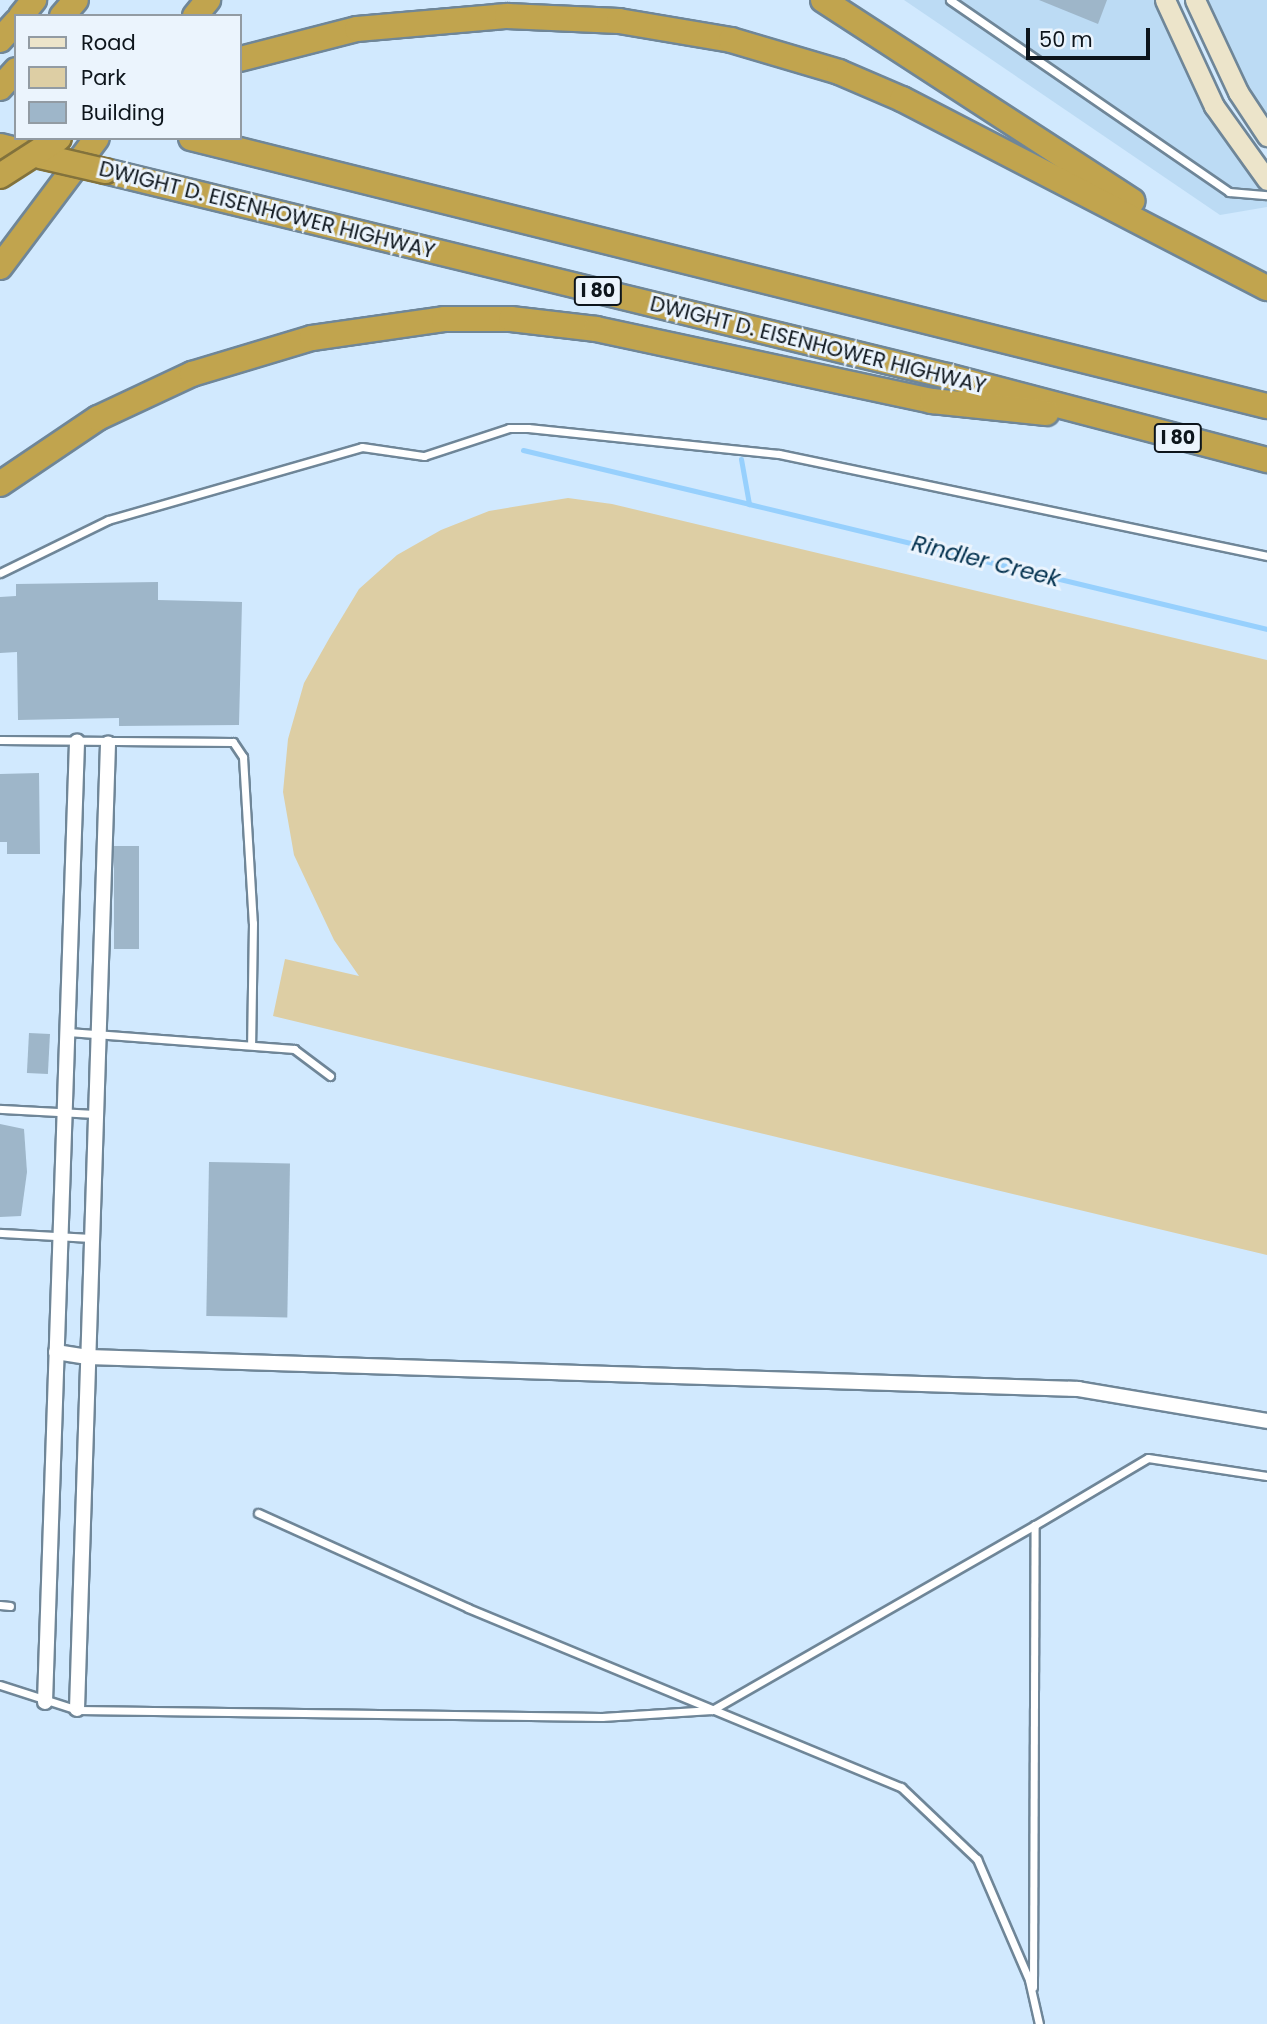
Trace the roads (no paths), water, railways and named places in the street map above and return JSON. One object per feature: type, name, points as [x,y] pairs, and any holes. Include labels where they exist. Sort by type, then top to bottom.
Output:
[{"type":"highway","points":[[23,14],[34,0]]},
{"type":"highway","points":[[64,14],[76,0]]},
{"type":"highway","points":[[197,14],[208,0]]},
{"type":"highway","points":[[823,0],[1261,285]]},
{"type":"highway","points":[[242,58],[285,45],[395,24],[519,16],[631,22],[731,40],[839,72],[902,99],[1261,285]]},
{"type":"highway","points":[[0,89],[14,72]]},
{"type":"highway","points":[[0,176],[56,140]]},
{"type":"highway","points":[[0,267],[95,140]]},
{"type":"highway","name":"I 80","points":[[199,140],[1267,406]]},
{"type":"highway","name":"DWIGHT D. EISENHOWER HIGHWAY","points":[[0,146],[947,376],[1089,416],[1267,460]]},
{"type":"highway","points":[[0,152],[40,156]]},
{"type":"highway","points":[[0,238],[17,228],[73,169]]},
{"type":"highway","points":[[0,484],[98,418],[192,374],[312,338],[444,319],[511,318],[586,327],[932,401],[1089,416]]},
{"type":"main road","points":[[1165,0],[1214,106],[1267,180]]},
{"type":"main road","points":[[1195,0],[1234,84],[1267,136]]},
{"type":"street","points":[[46,1702],[55,1352],[77,742]]},
{"type":"street","points":[[77,1709],[108,743]]},
{"type":"street","points":[[55,1352],[88,1357],[1078,1389],[1267,1421]]},
{"type":"lane","points":[[950,0],[1229,192],[1267,194]]},
{"type":"lane","points":[[0,573],[108,520],[362,447],[424,456],[509,428],[779,454],[1267,556]]},
{"type":"lane","points":[[0,740],[233,742],[243,757],[253,923],[251,1044]]},
{"type":"lane","points":[[67,1032],[294,1049],[330,1076]]},
{"type":"lane","points":[[0,1109],[96,1114]]},
{"type":"lane","points":[[0,1233],[92,1238]]},
{"type":"lane","points":[[0,1685],[46,1702],[77,1709],[601,1717],[712,1710],[1148,1458],[1267,1476]]},
{"type":"lane","points":[[258,1513],[468,1608],[901,1787],[977,1859],[1033,1998],[1040,2024]]},
{"type":"lane","points":[[1033,1998],[1035,1525]]},
{"type":"lane","points":[[0,1605],[10,1606]]},
{"type":"waterway","points":[[523,450],[749,504]]},
{"type":"waterway","name":"Rindler Creek","points":[[741,459],[749,504],[1267,629]]}]
